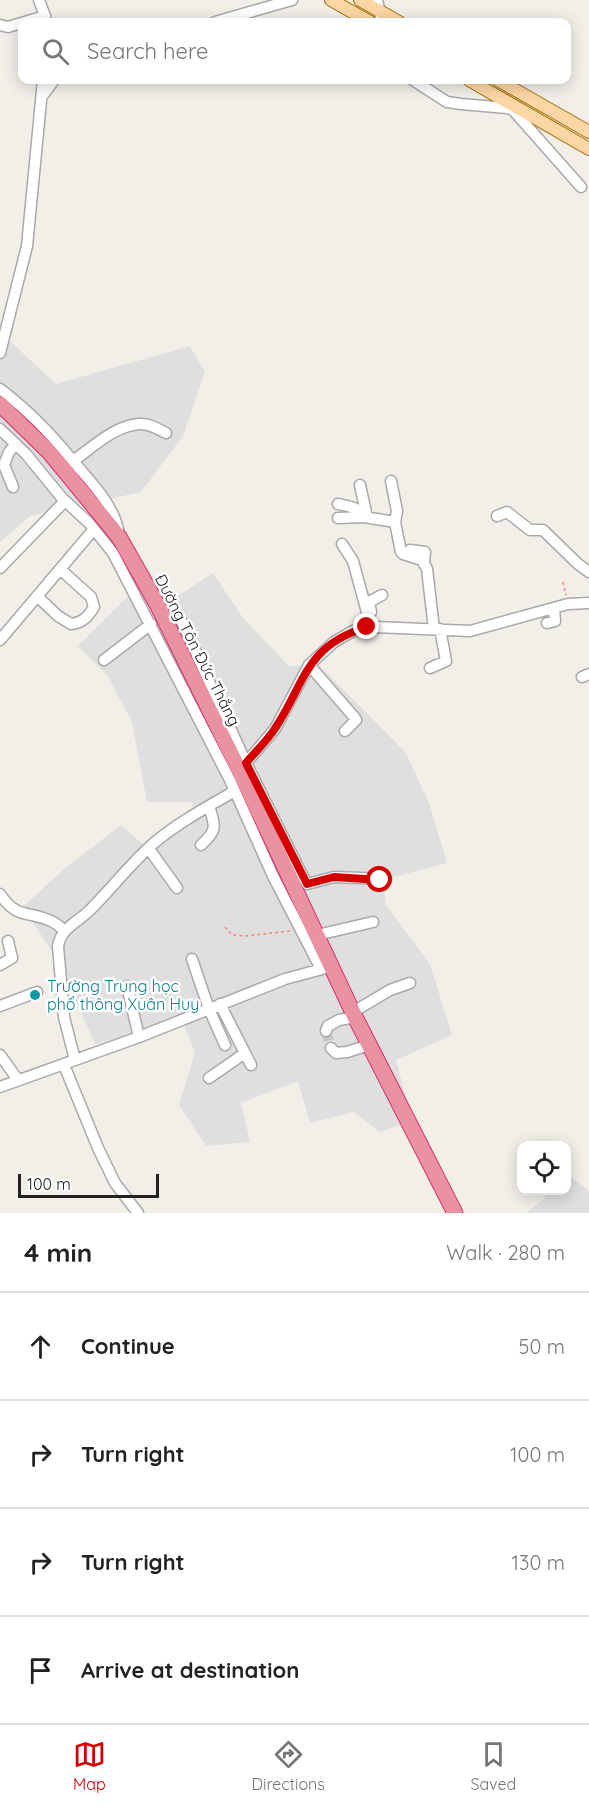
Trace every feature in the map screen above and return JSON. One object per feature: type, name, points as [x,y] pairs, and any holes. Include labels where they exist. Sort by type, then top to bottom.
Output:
[{"type":"highway","name":"Đường Tôn Đức Thắng","points":[[0,404],[50,453],[157,604],[242,771],[317,935],[326,968],[354,1014],[455,1213]]},
{"type":"main road","points":[[331,0],[363,18]]},
{"type":"main road","points":[[360,0],[379,11]]},
{"type":"main road","points":[[476,84],[589,149]]},
{"type":"main road","points":[[505,84],[589,132]]},
{"type":"street","points":[[39,0],[45,18]]},
{"type":"street","points":[[229,18],[292,0]]},
{"type":"street","points":[[0,25],[8,27],[18,25]]},
{"type":"street","points":[[0,353],[27,246],[44,84]]},
{"type":"street","points":[[43,95],[51,84]]},
{"type":"street","points":[[419,84],[447,102],[513,110],[581,187]]},
{"type":"street","points":[[0,389],[49,431],[115,518],[106,532],[60,569],[0,640]]},
{"type":"street","points":[[73,461],[112,432],[130,426],[148,425],[166,434]]},
{"type":"street","points":[[0,429],[26,454],[64,498],[106,532],[113,553],[151,624],[242,771],[307,884],[334,877],[386,879]]},
{"type":"street","points":[[13,487],[4,465],[9,452],[16,444]]},
{"type":"street","points":[[392,481],[397,511],[395,522],[403,554],[424,562]]},
{"type":"street","points":[[360,485],[366,517]]},
{"type":"street","points":[[0,568],[64,498]]},
{"type":"street","points":[[338,504],[356,509],[366,517]]},
{"type":"street","points":[[497,516],[507,512],[530,530],[543,530],[589,572]]},
{"type":"street","points":[[338,518],[366,517],[395,522]]},
{"type":"street","points":[[342,544],[353,561],[373,627]]},
{"type":"street","points":[[410,550],[424,552],[437,629],[446,661],[430,668]]},
{"type":"street","points":[[37,596],[70,624],[80,623],[90,614],[94,607],[91,597],[60,569]]},
{"type":"street","points":[[373,627],[369,602],[381,595]]},
{"type":"street","points":[[0,1087],[140,1037],[285,979],[326,968],[298,926],[273,876],[236,791],[242,771],[275,729],[309,665],[317,656],[343,636],[353,631],[373,627],[470,631],[568,604],[589,603]]},
{"type":"street","points":[[547,623],[555,621],[554,608]]},
{"type":"street","points":[[182,622],[242,771]]},
{"type":"street","points":[[104,660],[151,624]]},
{"type":"street","points":[[309,665],[355,718],[356,720],[345,731]]},
{"type":"street","points":[[138,1213],[115,1183],[98,1148],[70,1062],[60,978],[58,946],[60,937],[64,930],[90,910],[149,849],[178,824],[236,791]]},
{"type":"street","points":[[201,845],[212,836],[215,826],[209,806]]},
{"type":"street","points":[[149,849],[177,888]]},
{"type":"street","points":[[0,894],[6,904],[15,911],[53,922],[64,930]]},
{"type":"street","points":[[317,935],[373,922]]},
{"type":"street","points":[[0,965],[12,958],[8,941]]},
{"type":"street","points":[[192,959],[209,1009],[225,1045]]},
{"type":"street","points":[[326,1031],[328,1026],[354,1014],[382,994],[410,983]]},
{"type":"street","points":[[128,986],[140,1037]]},
{"type":"street","points":[[0,1006],[37,992]]},
{"type":"street","points":[[220,1004],[252,1065]]},
{"type":"street","points":[[331,1048],[336,1053],[369,1045]]},
{"type":"street","points":[[209,1078],[245,1053]]},
{"type":"street","points":[[0,1055],[18,1080]]},
{"type":"path","points":[[563,582],[568,604]]},
{"type":"path","points":[[225,927],[232,934],[245,936],[287,933],[298,926]]},
{"type":"shaded area","points":[[0,332],[56,384],[190,346],[205,372],[183,436],[141,492],[30,516],[0,542]]},
{"type":"shaded area","points":[[213,573],[243,618],[289,666],[320,666],[406,753],[429,803],[447,863],[383,880],[386,905],[430,964],[452,1035],[396,1060],[412,1121],[380,1132],[354,1112],[310,1123],[298,1081],[241,1103],[250,1142],[206,1146],[179,1105],[195,1053],[183,1022],[95,1044],[58,961],[23,907],[64,869],[121,825],[148,849],[196,818],[192,802],[147,802],[132,722],[107,675],[78,646],[129,595],[161,607]]},
{"type":"shaded area","points":[[571,1177],[589,1191],[589,1213],[526,1213],[545,1198],[545,1195],[571,1195]]},
{"type":"tunnel","points":[[326,1031],[331,1048]]},
{"type":"place","name":"Trường Trung học phổ thông Xuân Huy","points":[[35,995]]},
{"type":"route","points":[[367,627],[343,636],[317,656],[309,665],[275,729],[246,763],[307,884],[334,877],[380,880]]}]
